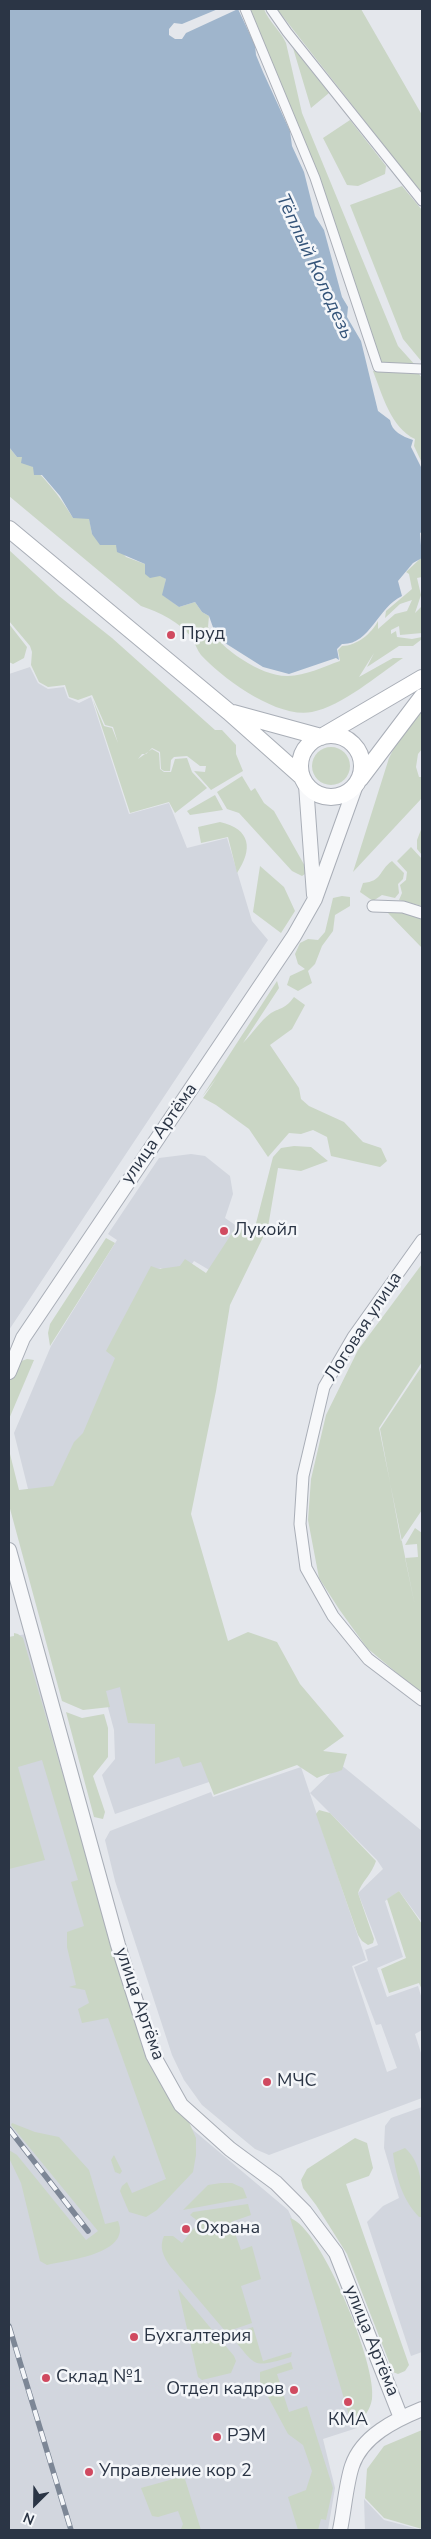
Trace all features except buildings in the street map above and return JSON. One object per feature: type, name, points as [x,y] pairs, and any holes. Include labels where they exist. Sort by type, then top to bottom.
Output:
[{"type":"main road","points":[[9,529],[229,712],[303,780],[312,792],[330,798],[341,796],[350,790],[422,697]]},
{"type":"main road","points":[[303,780],[301,757],[312,742],[422,678]]},
{"type":"main road","points":[[229,712],[321,737],[342,738],[358,752],[361,772],[357,782]]},
{"type":"street","points":[[245,9],[315,178],[378,367],[422,370]]},
{"type":"street","points":[[271,9],[287,32],[422,201]]},
{"type":"street","points":[[303,780],[315,899]]},
{"type":"street","name":"улица Артёма","points":[[9,1372],[23,1338],[294,936],[315,899],[357,782]]},
{"type":"street","points":[[373,906],[403,907],[422,912]]},
{"type":"street","name":"Логовая улица","points":[[422,1240],[353,1337],[324,1387],[303,1476],[300,1524],[306,1568],[333,1616],[368,1659],[422,1700]]},
{"type":"street","name":"улица Артёма","points":[[9,1550],[118,1945],[153,2055],[181,2105],[230,2149],[276,2183],[305,2212],[336,2253],[401,2418]]},
{"type":"street","points":[[350,2530],[349,2478],[358,2453],[370,2439],[401,2418],[422,2409]]},
{"type":"street","points":[[340,2530],[348,2496]]},
{"type":"shaded area","points":[[30,667],[38,683],[48,689],[64,687],[68,698],[79,703],[91,697],[129,814],[169,803],[187,848],[227,838],[252,921],[268,940],[9,1330],[9,674]]},
{"type":"shaded area","points":[[191,1154],[205,1156],[230,1176],[233,1194],[225,1218],[244,1231],[216,1274],[194,1261],[189,1268],[168,1271],[160,1268],[115,1354],[124,1361],[63,1488],[29,1493],[14,1433],[51,1346],[117,1240],[108,1234],[159,1158]]},
{"type":"shaded area","points":[[9,1633],[10,1637],[26,1634],[147,2052],[186,2124],[288,2210],[367,2375],[357,2428],[323,2439],[335,2488],[328,2530],[9,2530]]},
{"type":"shaded area","points":[[121,1686],[159,1722],[181,1754],[203,1756],[212,1781],[115,1814],[102,1775],[115,1759],[114,1730],[103,1689]]},
{"type":"shaded area","points":[[340,1764],[422,1831],[422,1922],[399,1891],[385,1901],[403,1957],[377,1968],[387,1997],[418,1986],[422,1999],[422,2030],[415,2034],[422,2056],[422,2098],[269,2155],[255,2149],[202,2105],[184,2080],[172,2055],[115,1881],[105,1840],[110,1831],[211,1792],[213,1797],[301,1767],[366,1960],[352,1966],[387,2072],[397,2068],[381,2024],[376,2025],[354,1967],[368,1961],[365,1950],[378,1945],[358,1893],[383,1869],[377,1860],[310,1793]]},
{"type":"shaded area","points":[[422,2107],[422,2352],[411,2356],[367,2222],[383,2206],[399,2198],[384,2148],[385,2126],[391,2118]]},
{"type":"shaded area","points":[[364,2499],[384,2520],[422,2530],[365,2530]]},
{"type":"green space","points":[[248,9],[264,9],[286,43],[302,113],[398,346],[416,366],[380,364],[326,196],[274,66],[263,49]]},
{"type":"green space","points":[[277,9],[361,9],[422,115],[422,194]]},
{"type":"green space","points":[[293,48],[329,93],[311,108]]},
{"type":"green space","points":[[350,120],[386,166],[385,174],[358,186],[347,185],[323,138]]},
{"type":"green space","points":[[402,186],[422,210],[422,362],[403,339],[350,205]]},
{"type":"green space","points":[[373,371],[419,374],[422,378],[422,463],[414,446],[415,439],[400,427],[388,410]]},
{"type":"green space","points":[[9,447],[17,457],[22,457],[44,478],[73,518],[89,518],[92,534],[116,545],[126,557],[145,564],[166,579],[163,595],[179,607],[195,602],[202,612],[209,616],[208,627],[222,644],[255,667],[278,675],[294,676],[340,661],[338,650],[342,646],[353,644],[363,638],[378,621],[378,629],[395,614],[407,611],[412,600],[400,604],[385,618],[386,611],[412,589],[409,574],[406,572],[422,557],[422,577],[417,578],[421,595],[415,613],[422,606],[422,633],[400,635],[399,626],[391,630],[391,634],[396,631],[397,637],[412,639],[422,637],[422,639],[413,646],[399,646],[367,667],[374,653],[359,677],[393,658],[403,658],[347,697],[323,709],[298,713],[268,703],[252,695],[223,675],[201,655],[192,638],[182,627],[162,615],[141,606],[9,496]]},
{"type":"green space","points":[[9,550],[59,596],[112,638],[215,730],[222,730],[236,745],[236,754],[243,771],[211,790],[194,771],[205,772],[206,766],[200,766],[187,756],[174,757],[171,760],[170,771],[164,771],[161,769],[160,752],[152,748],[148,752],[152,749],[159,753],[160,769],[164,772],[171,772],[175,759],[187,758],[192,772],[207,788],[175,813],[169,802],[130,813],[93,700],[104,726],[112,728],[118,743],[113,727],[105,725],[92,695],[78,700],[69,697],[65,685],[48,687],[39,682],[31,665],[32,652],[30,646],[9,621]]},
{"type":"green space","points":[[9,624],[27,647],[24,658],[13,664],[9,662]]},
{"type":"green space","points":[[422,709],[422,749],[418,754],[416,767],[419,777],[422,777],[422,798],[353,872],[389,758],[399,738]]},
{"type":"green space","points":[[331,747],[344,753],[350,766],[344,779],[331,785],[318,779],[312,766],[318,753]]},
{"type":"green space","points":[[242,776],[251,791],[255,788],[264,803],[274,811],[306,868],[305,874],[302,876],[292,871],[239,813],[227,809],[217,792]]},
{"type":"green space","points":[[215,795],[223,810],[190,815],[187,811]]},
{"type":"green space","points":[[220,822],[238,830],[246,841],[245,856],[237,873],[228,837],[201,843],[198,827]]},
{"type":"green space","points":[[422,827],[422,855],[417,849],[417,840]]},
{"type":"green space","points":[[411,847],[422,859],[422,906],[399,900],[402,893],[400,885],[406,880],[407,872],[397,861]]},
{"type":"green space","points":[[392,861],[404,873],[403,879],[398,884],[399,893],[395,898],[382,895],[373,901],[360,892],[363,883],[377,878]]},
{"type":"green space","points":[[260,866],[284,887],[295,911],[281,933],[253,912]]},
{"type":"green space","points":[[350,897],[350,906],[335,915],[333,931],[322,946],[315,964],[308,971],[312,983],[298,991],[287,985],[290,976],[305,969],[298,964],[295,954],[300,943],[308,939],[318,940],[325,932],[333,898]]},
{"type":"green space","points":[[399,911],[422,918],[422,948],[388,913]]},
{"type":"green space","points":[[277,981],[279,988],[243,1043],[267,1016],[286,1006],[294,997],[305,1005],[292,1029],[270,1045],[299,1088],[301,1099],[309,1106],[344,1122],[363,1142],[381,1148],[387,1161],[380,1167],[331,1156],[327,1137],[313,1130],[301,1134],[289,1133],[268,1157],[249,1129],[203,1098],[216,1079],[202,1097]]},
{"type":"green space","points":[[294,1146],[311,1147],[328,1161],[301,1171],[278,1168],[268,1227],[230,1305],[216,1391],[191,1514],[228,1641],[248,1632],[277,1642],[300,1684],[344,1736],[323,1751],[347,1754],[342,1770],[317,1778],[297,1765],[214,1795],[201,1762],[183,1767],[179,1757],[155,1764],[155,1724],[128,1723],[120,1687],[106,1691],[110,1707],[83,1710],[62,1701],[9,1505],[9,1450],[19,1490],[53,1486],[74,1442],[83,1433],[115,1358],[106,1351],[151,1266],[159,1269],[180,1266],[185,1259],[206,1273],[236,1227],[253,1235],[273,1157],[281,1148]]},
{"type":"green space","points":[[106,1238],[115,1243],[50,1346],[48,1333],[50,1324]]},
{"type":"green space","points":[[422,1264],[422,1362],[379,1428],[405,1558],[418,1557],[417,1544],[405,1545],[415,1528],[422,1533],[422,1694],[367,1648],[339,1609],[319,1578],[308,1520],[311,1479],[326,1415],[358,1350]]},
{"type":"green space","points":[[27,1359],[34,1360],[9,1419],[8,1393],[11,1376],[14,1368]]},
{"type":"green space","points":[[422,1366],[422,1510],[401,1541],[380,1429]]},
{"type":"green space","points":[[14,1633],[23,1638],[144,2053],[170,2100],[189,2122],[196,2138],[193,2172],[157,2210],[146,2217],[129,2212],[120,2191],[122,2186],[127,2182],[132,2193],[166,2179],[108,2018],[82,2023],[78,2009],[89,2003],[85,1990],[69,1987],[76,1985],[67,1947],[67,1932],[84,1926],[71,1882],[78,1880],[42,1760],[18,1767],[45,1860],[9,1869],[9,1637],[14,1636]]},
{"type":"green space","points":[[66,1712],[82,1718],[104,1714],[108,1728],[108,1757],[93,1776],[105,1812],[103,1819],[94,1817]]},
{"type":"green space","points":[[319,1810],[330,1813],[376,1861],[358,1893],[374,1939],[373,1943],[368,1945],[358,1935],[316,1814]]},
{"type":"green space","points":[[399,1891],[422,1924],[422,1990],[419,1983],[389,1993],[381,1969],[406,1958],[387,1899]]},
{"type":"green space","points":[[12,2123],[35,2132],[59,2137],[89,2170],[105,2224],[118,2221],[120,2232],[116,2241],[95,2254],[82,2258],[47,2265],[40,2261],[21,2183],[9,2158],[9,2150],[17,2155],[86,2240],[98,2231],[11,2125]]},
{"type":"green space","points":[[355,2138],[367,2143],[373,2168],[369,2176],[346,2184],[409,2365],[405,2371],[398,2374],[393,2372],[347,2254],[303,2188],[301,2180],[307,2169]]},
{"type":"green space","points":[[405,2148],[416,2163],[419,2171],[422,2189],[422,2217],[419,2217],[408,2203],[396,2171],[393,2153]]},
{"type":"green space","points":[[114,2155],[122,2171],[120,2174],[115,2172],[111,2160]]},
{"type":"green space","points":[[232,2183],[243,2188],[247,2198],[183,2210],[208,2185]]},
{"type":"green space","points":[[248,2204],[251,2215],[231,2222],[241,2250],[252,2246],[261,2279],[241,2286],[252,2323],[226,2332],[170,2266],[164,2255],[162,2244],[164,2236],[173,2236],[182,2243],[199,2222],[190,2215],[193,2212]]},
{"type":"green space","points":[[290,2218],[303,2227],[317,2246],[345,2300],[357,2330],[366,2358],[372,2399],[367,2413],[356,2423],[351,2422]]},
{"type":"green space","points":[[178,2289],[234,2356],[236,2361],[231,2373],[202,2380],[198,2377]]},
{"type":"green space","points":[[253,2327],[263,2361],[292,2352],[291,2357],[268,2363],[255,2362],[250,2359],[230,2335]]},
{"type":"green space","points":[[291,2362],[293,2369],[277,2374],[289,2412],[307,2406],[333,2488],[326,2520],[321,2519],[318,2530],[298,2530],[288,2497],[306,2490],[312,2471],[303,2445],[288,2434],[260,2382],[260,2372]]},
{"type":"green space","points":[[422,2430],[422,2529],[384,2518],[365,2498],[367,2469],[384,2446]]},
{"type":"green space","points":[[184,2476],[201,2530],[176,2530],[181,2529],[183,2524],[178,2511],[158,2517],[152,2516],[141,2488]]},
{"type":"water","name":"Тёплый Колодезь","points":[[9,9],[238,9],[255,45],[256,55],[263,72],[290,131],[292,146],[304,172],[315,216],[324,230],[342,297],[348,307],[347,317],[361,341],[378,411],[390,420],[393,428],[398,433],[413,440],[411,447],[422,469],[422,532],[420,533],[422,558],[413,563],[398,581],[402,596],[386,609],[360,639],[352,643],[342,644],[337,649],[339,660],[336,658],[289,674],[263,667],[225,643],[215,633],[209,616],[202,612],[195,602],[179,607],[162,595],[166,579],[160,576],[150,578],[145,574],[145,564],[117,552],[116,545],[100,545],[92,534],[89,519],[73,518],[60,496],[42,475],[34,475],[33,467],[21,463],[22,457],[17,457],[9,447]]},
{"type":"pier","points":[[218,9],[238,9],[186,33],[182,39],[175,39],[169,35],[169,29],[174,23],[182,24]]},
{"type":"railway","points":[[9,2129],[88,2231]]},
{"type":"railway","points":[[9,2326],[71,2530]]},
{"type":"place","name":"Пруд","points":[[171,635]]},
{"type":"place","name":"Лукойл","points":[[224,1231]]},
{"type":"place","name":"МЧС","points":[[267,2082]]},
{"type":"place","name":"Охрана","points":[[186,2229]]},
{"type":"place","name":"Бухгалтерия","points":[[134,2337]]},
{"type":"place","name":"Склад №1","points":[[46,2378]]},
{"type":"place","name":"Отдел кадров","points":[[294,2390]]},
{"type":"place","name":"КМА","points":[[348,2402]]},
{"type":"place","name":"РЭМ","points":[[217,2437]]},
{"type":"place","name":"Управление кор 2","points":[[89,2472]]}]
